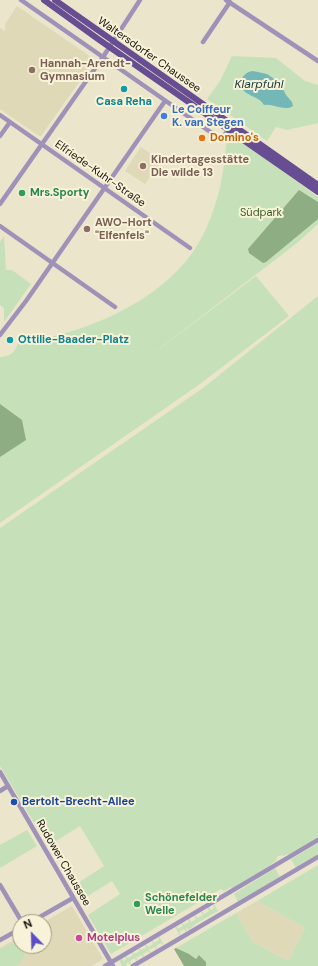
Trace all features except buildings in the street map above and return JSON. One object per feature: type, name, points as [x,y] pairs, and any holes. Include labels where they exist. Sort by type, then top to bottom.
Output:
[{"type":"main road","name":"Waltersdorfer Chaussee","points":[[44,0],[318,185]]},
{"type":"main road","name":"Waltersdorfer Chaussee","points":[[55,0],[111,44]]},
{"type":"main road","name":"Waltersdorfer Chaussee","points":[[230,127],[318,192]]},
{"type":"street","points":[[21,0],[219,138],[222,138],[230,127]]},
{"type":"street","points":[[0,204],[103,57],[140,0]]},
{"type":"street","points":[[203,42],[228,1],[318,61]]},
{"type":"street","points":[[0,335],[26,301],[165,100]]},
{"type":"street","name":"Elfriede-Kuhr-Straße","points":[[0,115],[190,248]]},
{"type":"street","points":[[0,136],[10,122]]},
{"type":"street","points":[[0,226],[115,307]]},
{"type":"street","name":"Rudower Chaussee","points":[[0,772],[112,964]]},
{"type":"street","points":[[0,791],[8,786]]},
{"type":"street","points":[[105,966],[112,964],[318,840]]},
{"type":"street","points":[[133,966],[318,857]]},
{"type":"street","points":[[0,885],[17,914]]},
{"type":"street","points":[[45,914],[73,898]]},
{"type":"street","points":[[0,940],[12,933]]},
{"type":"shaded area","name":"Hannah-Arendt- Gymnasium","points":[[17,6],[94,59],[41,136],[0,109],[0,28],[5,31],[5,24]]},
{"type":"shaded area","name":"Kindertagesstätte Die wilde 13","points":[[141,147],[161,161],[145,184],[125,171]]},
{"type":"shaded area","points":[[257,901],[305,928],[288,961],[253,942],[236,913]]},
{"type":"shaded area","points":[[72,906],[103,959],[92,966],[0,966],[0,948],[12,941],[12,954],[52,954],[52,917]]},
{"type":"green space","points":[[232,56],[276,58],[305,81],[318,85],[318,123],[287,130],[276,127],[267,141],[207,99],[220,81]]},
{"type":"green space","name":"Südpark","points":[[233,135],[318,197],[318,224],[297,243],[142,362],[256,276],[289,316],[200,384],[0,523],[0,357],[7,356],[12,353],[18,343],[64,333],[110,317],[152,293],[170,278],[191,255],[206,229],[212,215],[219,190],[225,160],[226,144]]},
{"type":"green space","points":[[299,190],[318,202],[318,219],[263,263],[249,253],[248,249]]},
{"type":"green space","points":[[4,236],[6,270],[12,270],[31,284],[4,322],[4,308],[0,305],[0,242]]},
{"type":"green space","points":[[318,296],[318,838],[289,855],[281,855],[277,857],[276,861],[271,865],[232,889],[231,887],[224,891],[221,889],[111,954],[88,915],[120,894],[112,881],[80,901],[72,887],[104,866],[80,826],[48,846],[0,766],[0,528],[203,388]]},
{"type":"green space","points":[[0,404],[22,420],[26,440],[0,457]]},
{"type":"green space","points":[[27,830],[37,846],[0,868],[0,845]]},
{"type":"green space","points":[[318,843],[318,855],[296,868],[291,859]]},
{"type":"green space","points":[[318,865],[318,966],[206,966],[206,962],[199,955],[196,959],[176,948],[236,913],[253,942],[288,961],[305,928],[257,901]]},
{"type":"green space","points":[[275,868],[280,877],[238,902],[234,894]]},
{"type":"green space","points":[[214,904],[218,911],[197,923],[189,930],[186,928],[186,932],[184,929],[179,932],[181,935],[180,936],[175,927],[176,926],[178,929],[183,926],[181,923],[184,925],[189,922],[188,919],[191,922],[196,919],[194,916],[195,915],[197,918],[203,915],[201,912],[202,911],[204,914],[209,911],[207,908],[209,907],[211,910],[214,908]]},
{"type":"green space","points":[[159,936],[164,945],[161,943],[156,946],[157,949],[154,947],[149,950],[151,953],[148,951],[143,954],[144,957],[141,955],[136,958],[138,960],[136,961],[135,958],[130,961],[130,965],[128,962],[126,964],[127,966],[122,966],[119,960],[122,958],[124,961],[126,959],[125,956],[128,958],[133,955],[131,953],[133,952],[134,954],[140,951],[138,949],[139,948],[141,950],[146,948],[146,944],[148,947],[153,944],[151,941],[152,940],[154,943],[159,940]]},
{"type":"green space","points":[[12,944],[12,954],[24,954],[23,959],[16,966],[10,966],[13,963],[9,966],[0,966],[0,949]]},
{"type":"green space","points":[[176,948],[196,959],[199,955],[206,962],[206,966],[184,966],[174,949]]},
{"type":"water","name":"Klarpfuhl","points":[[253,71],[267,74],[280,83],[293,106],[290,108],[283,108],[264,105],[259,100],[247,94],[241,88],[240,84],[244,75]]},
{"type":"place","name":"Hannah-Arendt- Gymnasium","points":[[32,70]]},
{"type":"place","name":"Casa Reha","points":[[124,89]]},
{"type":"place","name":"Le Coiffeur K. van Stegen","points":[[164,116]]},
{"type":"place","name":"Domino's","points":[[202,138]]},
{"type":"place","name":"Kindertagesstätte Die wilde 13","points":[[143,166]]},
{"type":"place","name":"Mrs.Sporty","points":[[22,193]]},
{"type":"place","name":"AWO-Hort \"Elfenfels\"","points":[[87,229]]},
{"type":"place","name":"Ottilie-Baader-Platz","points":[[10,340]]},
{"type":"place","name":"Bertolt-Brecht-Allee","points":[[14,802]]},
{"type":"place","name":"Schönefelder Welle","points":[[137,904]]},
{"type":"place","name":"Motelplus","points":[[79,938]]}]
